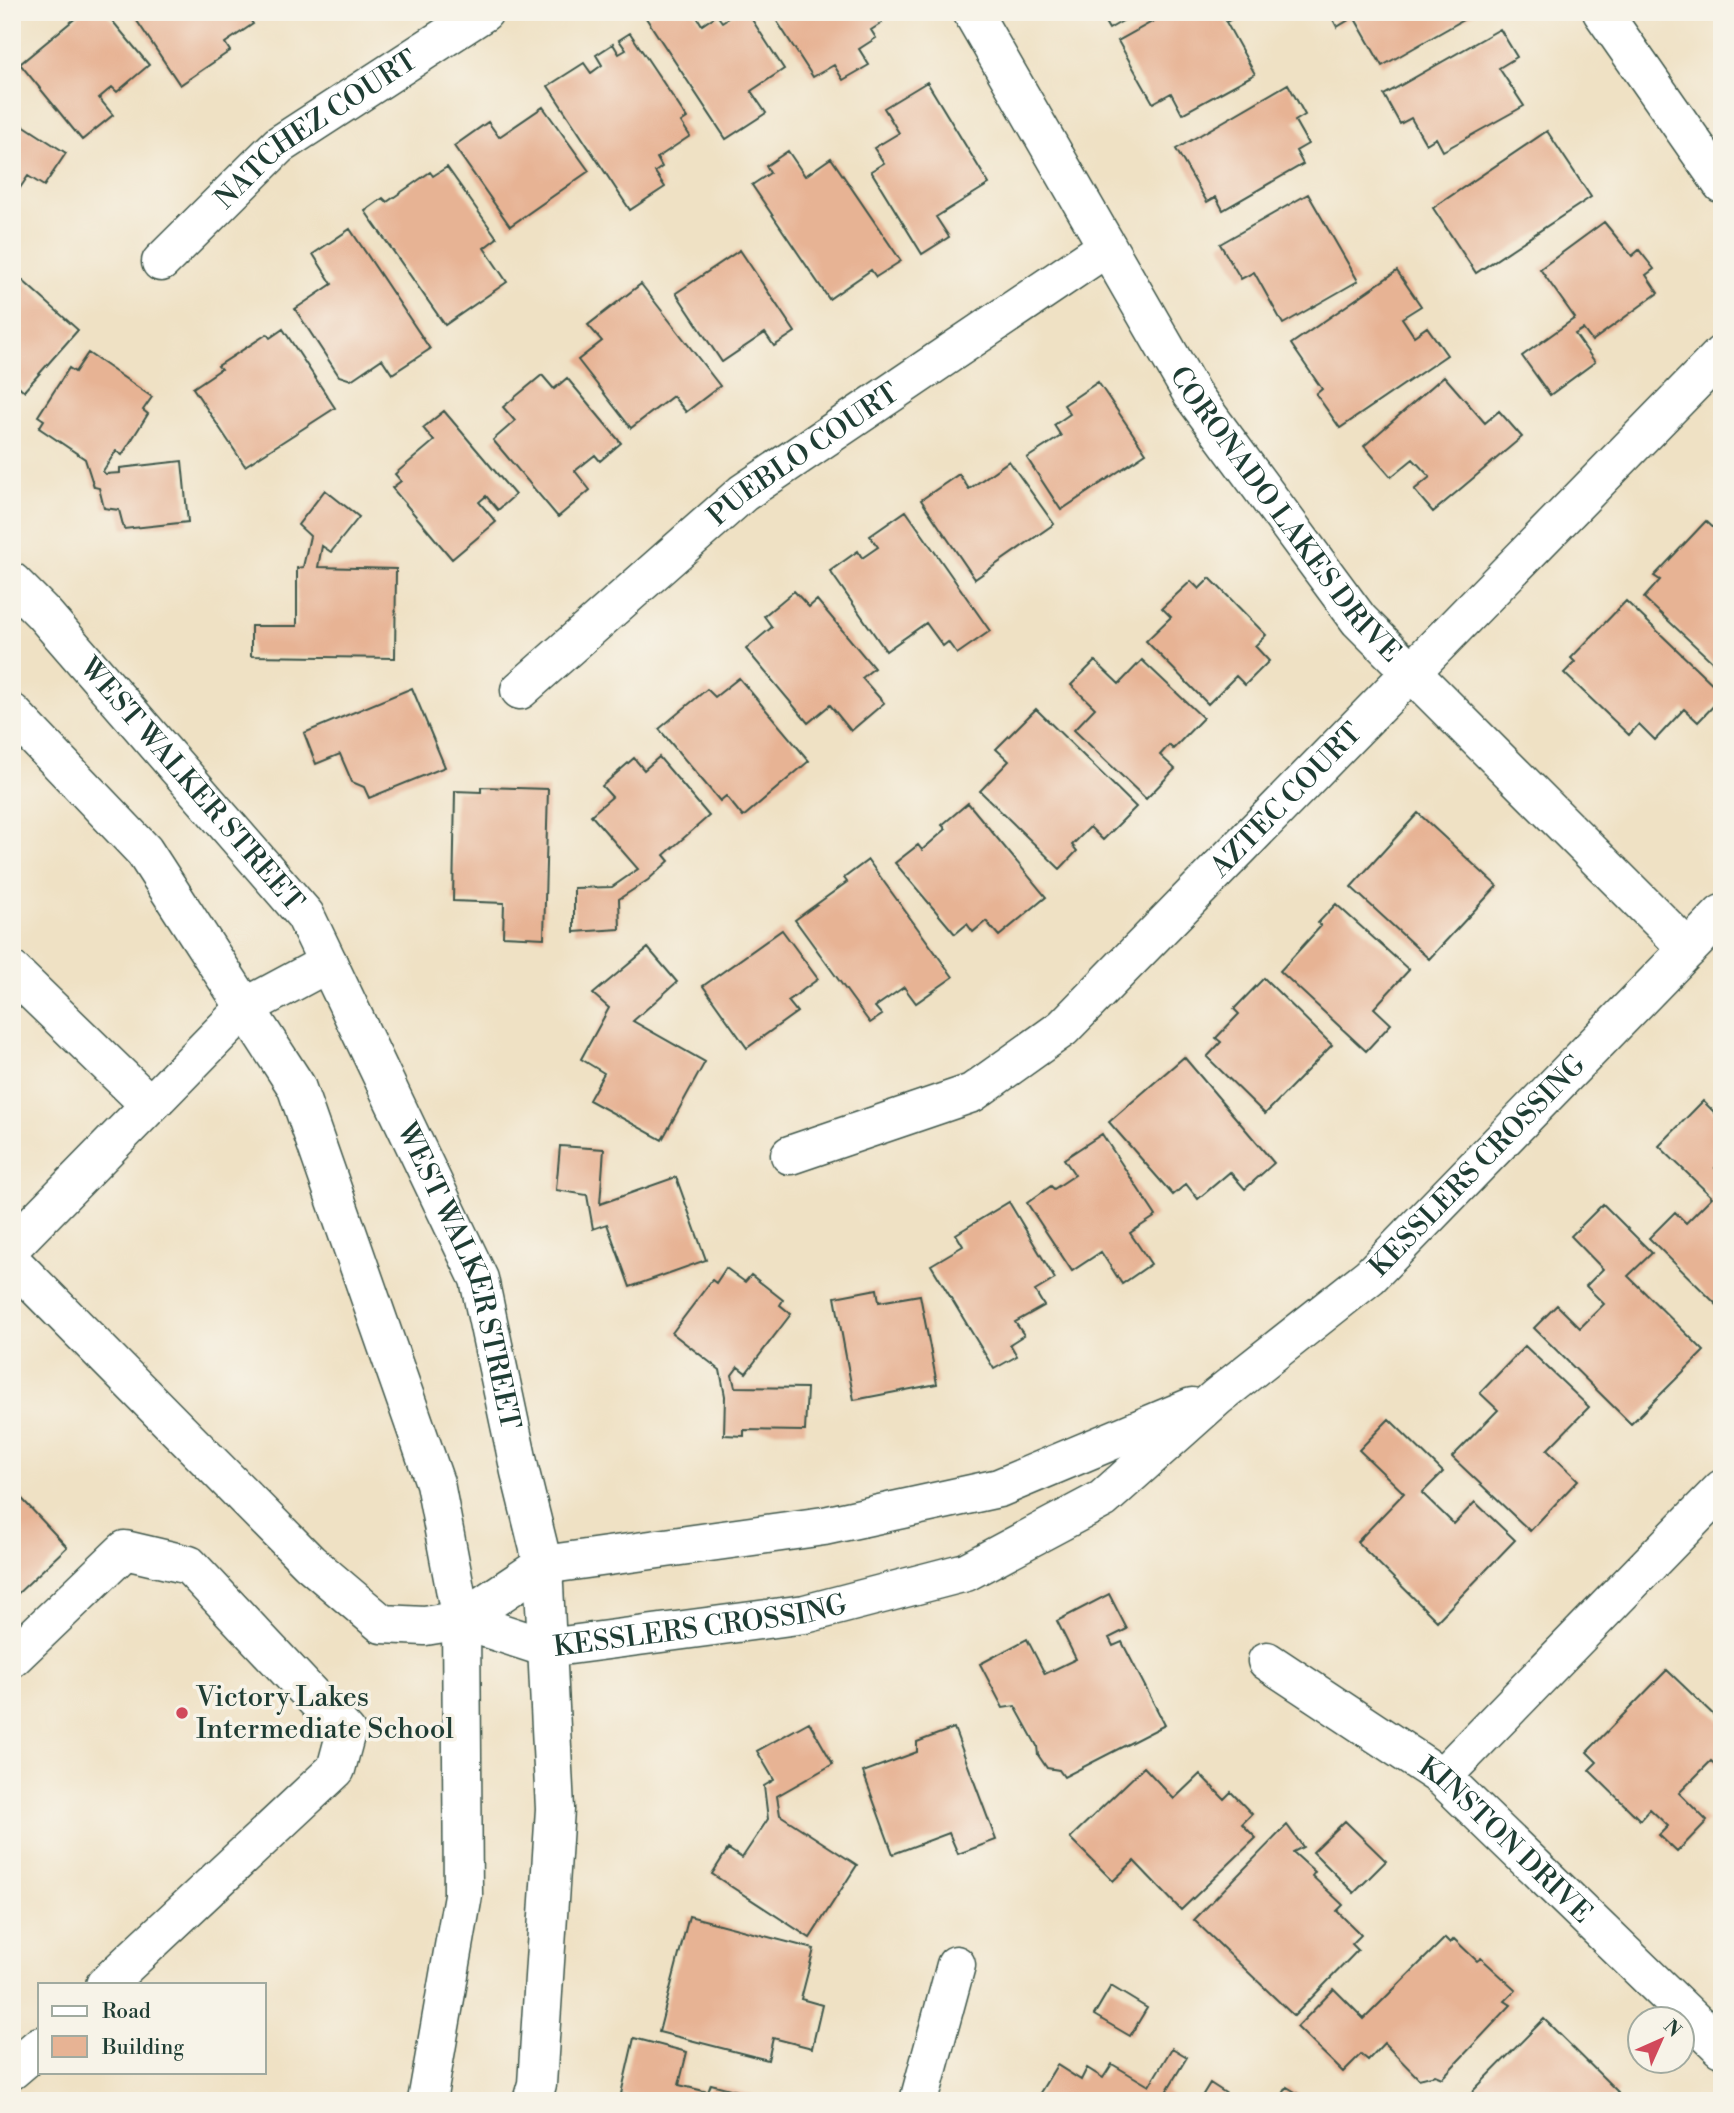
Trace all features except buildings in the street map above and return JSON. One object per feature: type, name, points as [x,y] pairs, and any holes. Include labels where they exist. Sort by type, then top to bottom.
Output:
[{"type":"street","name":"NATCHEZ COURT","points":[[162,262],[279,145],[484,12]]},
{"type":"street","name":"CORONADO LAKES DRIVE","points":[[972,12],[1192,394],[1359,620],[1688,949]]},
{"type":"street","points":[[1602,12],[1722,184]]},
{"type":"street","name":"PUEBLO COURT","points":[[520,690],[743,493],[1107,247]]},
{"type":"street","name":"AZTEC COURT","points":[[790,1155],[972,1093],[1063,1028],[1722,354]]},
{"type":"street","name":"WEST WALKER STREET","points":[[12,582],[43,613],[304,915],[479,1279],[520,1472],[543,1565],[555,1809],[537,2084],[531,2101]]},
{"type":"street","points":[[12,713],[144,851],[296,1086],[435,1483],[461,1620],[463,1895],[428,2101]]},
{"type":"street","name":"KESSLERS CROSSING","points":[[461,1620],[547,1648],[805,1614],[966,1572],[1102,1499],[1217,1397],[1370,1276],[1722,914]]},
{"type":"street","points":[[12,1246],[246,1007],[328,963]]},
{"type":"street","points":[[12,971],[149,1104]]},
{"type":"street","points":[[12,1262],[309,1562],[382,1624],[425,1626],[461,1620]]},
{"type":"street","name":"KESSLERS CROSSING","points":[[461,1620],[543,1565],[824,1526],[999,1489],[1133,1430],[1217,1397]]},
{"type":"street","points":[[1442,1777],[1722,1489]]},
{"type":"street","points":[[12,1658],[125,1550],[189,1564],[346,1732],[336,1769],[107,1983]]},
{"type":"street","name":"KINSTON DRIVE","points":[[1268,1661],[1442,1777],[1722,2048]]},
{"type":"street","points":[[919,2101],[956,1965]]},
{"type":"street","points":[[12,2070],[38,2048]]},
{"type":"place","name":"Victory Lakes Intermediate School","points":[[182,1713]]}]
